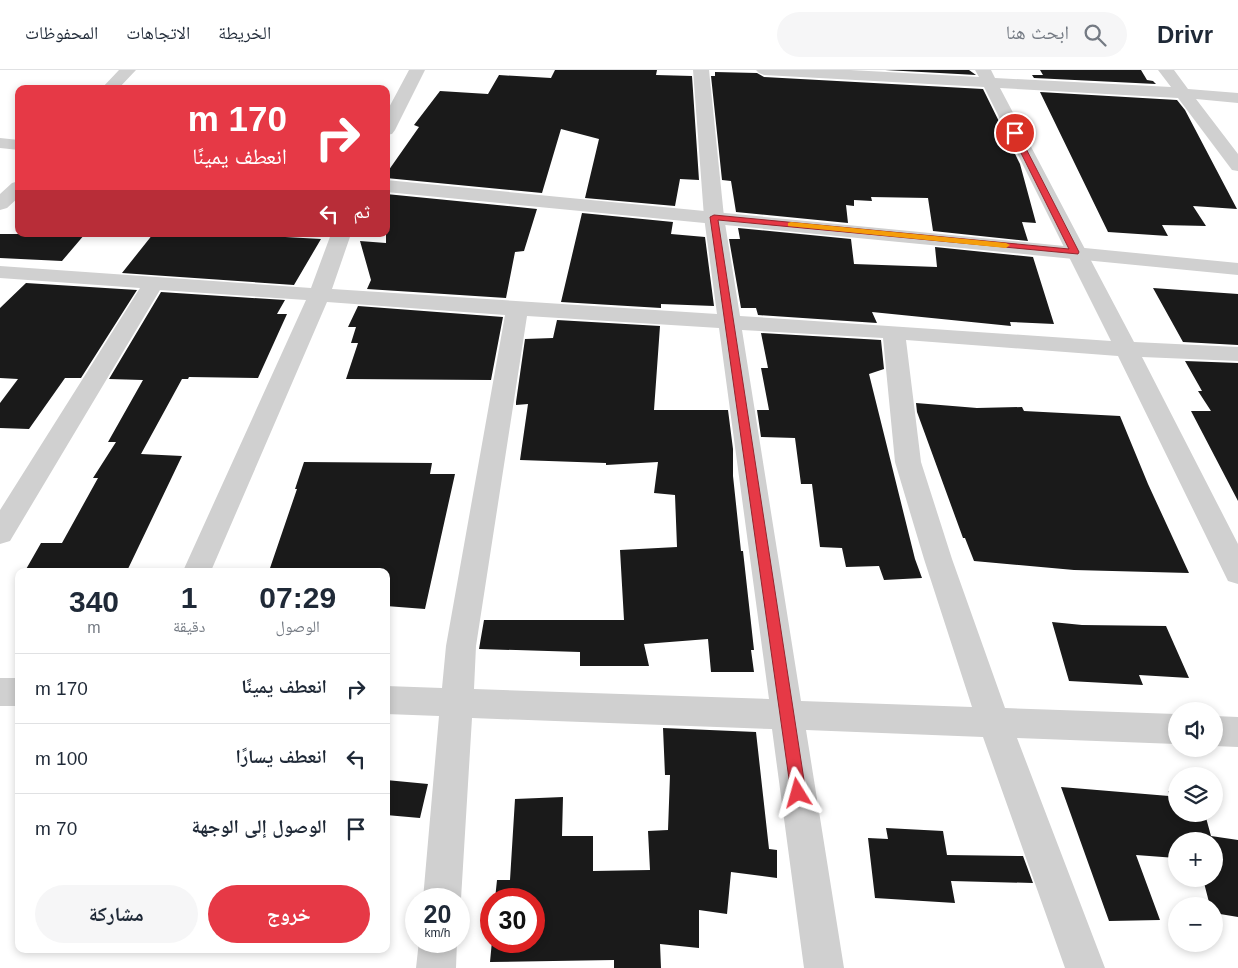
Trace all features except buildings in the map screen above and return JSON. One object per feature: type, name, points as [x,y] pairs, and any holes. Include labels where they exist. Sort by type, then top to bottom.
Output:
[{"type":"street","points":[[113,85],[128,70]]},
{"type":"street","points":[[390,122],[417,70]]},
{"type":"street","points":[[701,70],[714,217],[824,968]]},
{"type":"street","points":[[764,70],[986,76],[1238,98]]},
{"type":"street","points":[[1166,70],[1238,166]]},
{"type":"street","points":[[986,76],[1075,252],[1128,349],[1238,573]]},
{"type":"street","points":[[0,143],[15,145]]},
{"type":"street","points":[[390,186],[1238,269]]},
{"type":"street","points":[[0,204],[15,191]]},
{"type":"street","points":[[199,568],[320,294],[340,237]]},
{"type":"street","points":[[0,272],[517,309],[894,332],[1128,349],[1238,354]]},
{"type":"street","points":[[0,534],[154,283]]},
{"type":"street","points":[[443,888],[461,646],[517,309]]},
{"type":"street","points":[[894,332],[908,462],[938,559],[995,722],[1085,968]]},
{"type":"street","points":[[0,692],[15,692]]},
{"type":"street","points":[[390,700],[1168,729]]},
{"type":"street","points":[[1223,731],[1238,732]]},
{"type":"street","points":[[436,968],[437,953]]},
{"type":"slow traffic","points":[[791,224],[1006,245]]},
{"type":"route","points":[[798,793],[714,217],[1075,252],[1015,133]]}]
